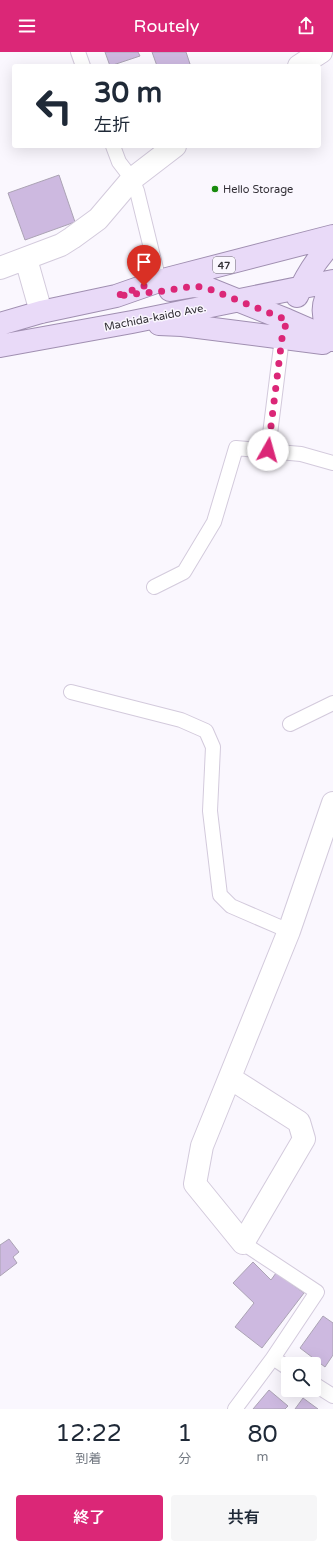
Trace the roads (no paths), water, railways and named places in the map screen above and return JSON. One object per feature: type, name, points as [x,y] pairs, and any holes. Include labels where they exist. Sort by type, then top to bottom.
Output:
[{"type":"main road","name":"47","points":[[116,296],[159,282],[333,236]]},
{"type":"main road","points":[[284,329],[301,288],[318,259],[333,242]]},
{"type":"main road","name":"Machida-kaido Ave.","points":[[0,346],[132,322],[333,281]]},
{"type":"main road","name":"47","points":[[0,324],[41,312],[116,296],[194,286],[207,288],[241,300],[284,329],[333,345]]},
{"type":"main road","points":[[333,286],[328,292],[323,306],[324,318],[333,333]]},
{"type":"main road","name":"47","points":[[132,322],[284,329],[333,340]]},
{"type":"street","points":[[302,64],[321,52]]},
{"type":"street","points":[[0,268],[61,245],[98,219],[132,179],[172,148]]},
{"type":"street","points":[[26,259],[41,312]]},
{"type":"street","points":[[230,1078],[299,1122],[304,1139],[243,1243],[195,1184],[202,1146],[289,931],[333,803]]},
{"type":"lane","points":[[78,52],[82,64]]},
{"type":"lane","points":[[114,148],[119,162],[132,179],[137,191],[159,282]]},
{"type":"lane","points":[[268,450],[284,329]]},
{"type":"lane","points":[[154,587],[184,572],[214,522],[236,448],[301,454],[333,463]]},
{"type":"lane","points":[[71,692],[181,720],[206,731],[213,748],[210,811],[220,895],[231,906],[289,931]]},
{"type":"lane","points":[[290,724],[333,703]]},
{"type":"lane","points":[[236,1409],[273,1358],[317,1292],[243,1243]]},
{"type":"lane","points":[[273,1358],[281,1363]]},
{"type":"lane","points":[[321,1388],[333,1396]]},
{"type":"place","name":"Hello Storage","points":[[215,189]]}]
